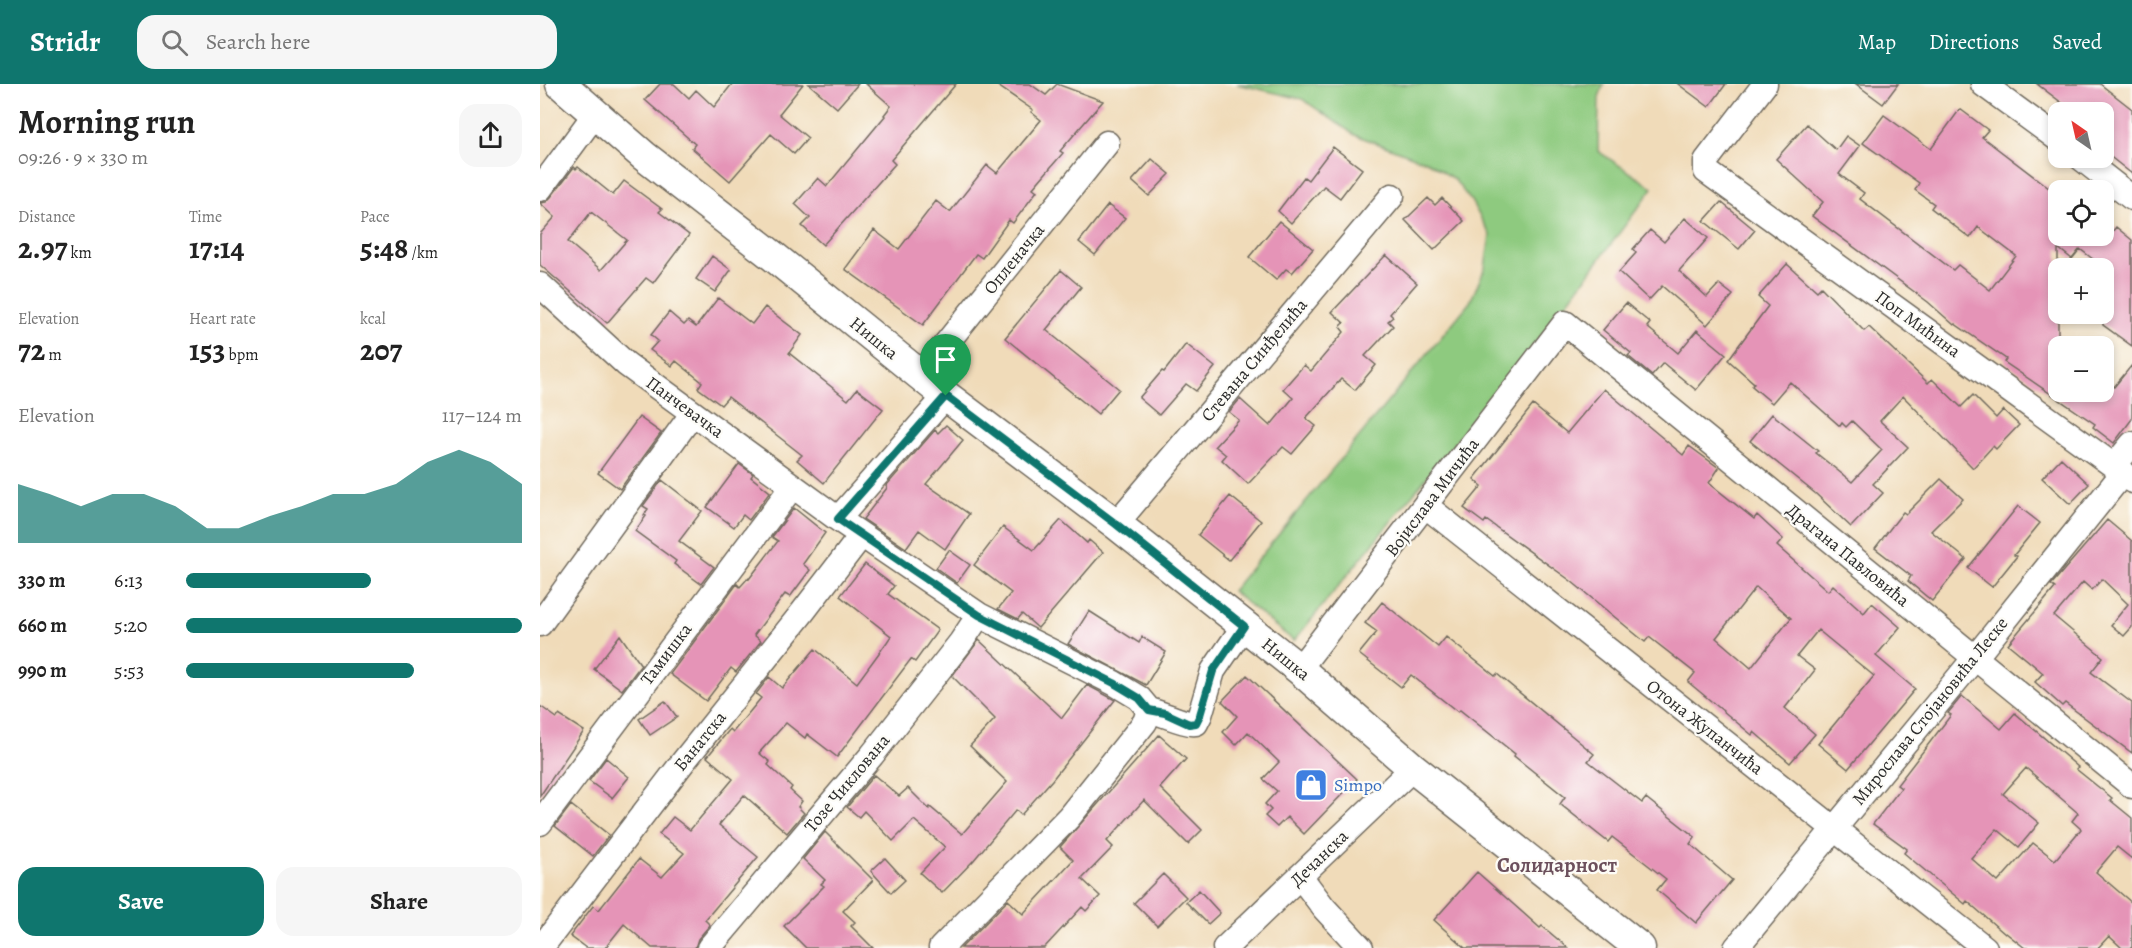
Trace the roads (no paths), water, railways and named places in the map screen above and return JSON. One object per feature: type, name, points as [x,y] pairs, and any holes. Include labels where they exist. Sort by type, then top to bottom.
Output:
[{"type":"main road","name":"Нишка","points":[[561,84],[644,156],[783,264],[946,396],[1116,524],[1299,669],[1413,768],[1640,948]]},
{"type":"street","name":"Поп Мићина","points":[[1765,84],[1706,161],[1706,171],[2123,473]]},
{"type":"street","points":[[1983,84],[2048,133]]},
{"type":"street","points":[[540,189],[595,114]]},
{"type":"street","name":"Опленачка","points":[[921,375],[1107,143]]},
{"type":"street","points":[[2094,168],[2132,198]]},
{"type":"street","name":"Стевана Синђелића","points":[[1116,524],[1392,196]]},
{"type":"street","name":"Панчевачка","points":[[540,285],[626,364],[861,536],[979,615],[1114,683],[1139,698],[1149,710]]},
{"type":"street","name":"Војислава Мичића","points":[[1299,669],[1565,323]]},
{"type":"street","name":"Драгана Павловића","points":[[1565,323],[2132,786]]},
{"type":"street","points":[[838,519],[946,396]]},
{"type":"street","points":[[540,624],[693,413]]},
{"type":"street","name":"Мирослава Стојановића Леске","points":[[1736,948],[1974,659],[2123,473],[2132,444]]},
{"type":"street","name":"Тамишка","points":[[540,823],[792,487]]},
{"type":"street","name":"Отона Жупанчића","points":[[1425,506],[1985,948]]},
{"type":"street","name":"Банатска","points":[[541,948],[682,762],[861,536]]},
{"type":"street","name":"Тозе Чиклована","points":[[709,948],[872,755],[961,642],[979,615]]},
{"type":"street","points":[[941,948],[1069,817],[1145,722],[1149,710],[1165,713],[1189,724],[1196,723],[1213,671],[1244,626]]},
{"type":"street","name":"Дечанска","points":[[1225,948],[1413,768]]},
{"type":"street","points":[[1300,876],[1324,908],[1361,948]]},
{"type":"place","name":"Simpo","points":[[1311,785]]},
{"type":"district","name":"Солидарност","points":[[1557,865]]}]
